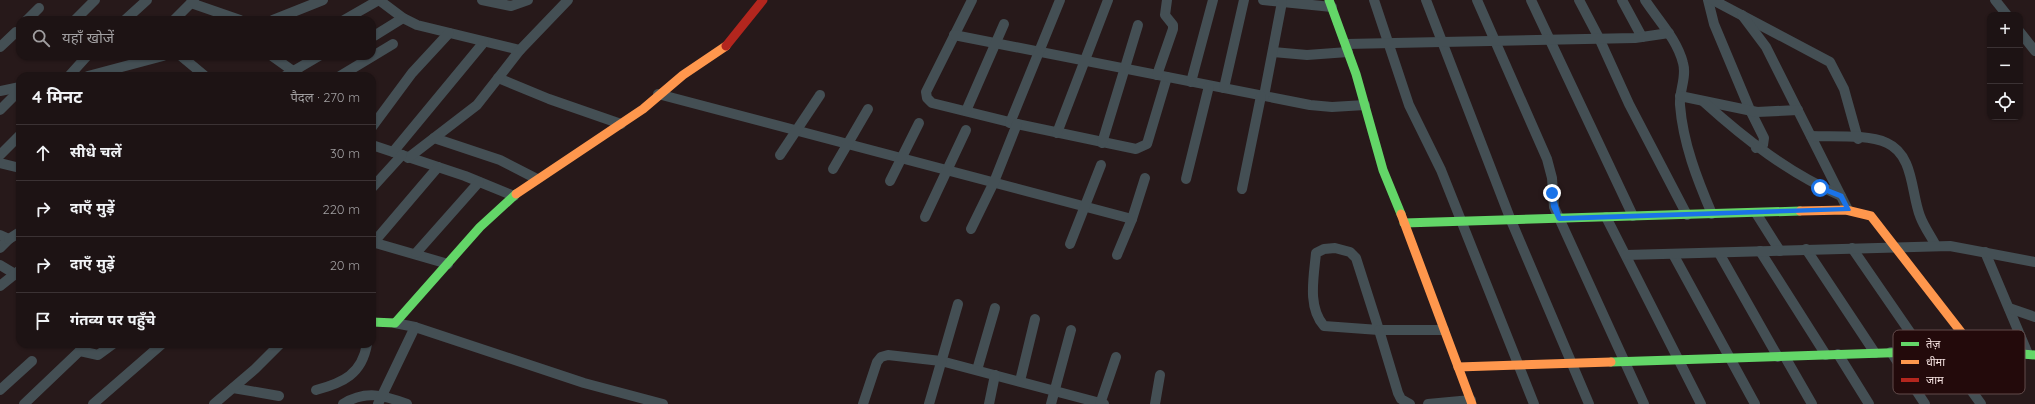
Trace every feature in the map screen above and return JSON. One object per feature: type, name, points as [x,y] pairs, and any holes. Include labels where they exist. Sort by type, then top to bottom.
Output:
[{"type":"street","points":[[79,16],[96,0]]},
{"type":"street","points":[[129,16],[147,0]]},
{"type":"street","points":[[283,16],[323,0]]},
{"type":"street","points":[[351,16],[379,0],[403,18],[417,25],[520,50]]},
{"type":"street","points":[[482,0],[509,7],[516,6],[528,0]]},
{"type":"street","points":[[401,155],[434,138],[467,114],[520,50],[568,0]]},
{"type":"street","points":[[395,323],[480,226],[514,196],[621,124],[701,61],[729,44],[763,0]]},
{"type":"street","points":[[972,0],[926,92],[927,98],[932,103],[1014,124],[1102,143],[1136,148],[1147,144],[1167,77]]},
{"type":"street","points":[[971,229],[994,182],[1038,51],[1060,0]]},
{"type":"street","points":[[1056,133],[1086,61],[1108,0]]},
{"type":"street","points":[[1157,75],[1173,29],[1173,25],[1165,15],[1167,0]]},
{"type":"street","points":[[1191,82],[1213,0]]},
{"type":"street","points":[[1224,88],[1244,0]]},
{"type":"street","points":[[1263,0],[1330,4],[1347,48],[1383,170],[1472,402],[1428,404]]},
{"type":"street","points":[[1374,0],[1409,105],[1441,170],[1534,404]]},
{"type":"street","points":[[1426,0],[1510,218],[1589,404]]},
{"type":"street","points":[[1477,0],[1547,159],[1552,178],[1553,202],[1559,218],[1644,404]]},
{"type":"street","points":[[1531,0],[1633,216]]},
{"type":"street","points":[[1579,0],[1599,38],[1629,104],[1687,215]]},
{"type":"street","points":[[1622,0],[1642,37]]},
{"type":"street","points":[[1645,0],[1677,44],[1684,64],[1680,96],[1681,116],[1694,170],[1712,214]]},
{"type":"street","points":[[1708,0],[1714,24],[1765,142],[1763,145],[1756,148]]},
{"type":"street","points":[[1713,0],[1830,62],[1839,78],[1858,139]]},
{"type":"street","points":[[1995,0],[2004,12]]},
{"type":"street","points":[[178,16],[192,2],[229,16]]},
{"type":"street","points":[[1242,189],[1282,2]]},
{"type":"street","points":[[31,16],[39,8]]},
{"type":"street","points":[[1742,15],[1766,47],[1848,210]]},
{"type":"street","points":[[376,35],[403,18]]},
{"type":"street","points":[[966,112],[1004,24]]},
{"type":"street","points":[[1102,143],[1138,25]]},
{"type":"street","points":[[1,45],[16,32]]},
{"type":"street","points":[[376,122],[412,73],[449,33]]},
{"type":"street","points":[[1272,52],[1307,55],[1389,43],[1442,43],[1642,37],[1669,33]]},
{"type":"street","points":[[954,35],[996,42],[1124,69],[1310,105],[1332,107],[1365,105]]},
{"type":"street","points":[[2023,36],[2035,50]]},
{"type":"street","points":[[376,183],[401,155],[484,42]]},
{"type":"street","points":[[376,54],[393,44]]},
{"type":"street","points":[[72,72],[84,60]]},
{"type":"street","points":[[134,64],[138,60]]},
{"type":"street","points":[[103,72],[148,60]]},
{"type":"street","points":[[186,60],[200,72]]},
{"type":"street","points":[[277,60],[293,72]]},
{"type":"street","points":[[298,72],[313,60]]},
{"type":"street","points":[[347,72],[366,60]]},
{"type":"street","points":[[498,78],[549,100],[621,124]]},
{"type":"street","points":[[1186,179],[1209,86]]},
{"type":"street","points":[[0,91],[16,88]]},
{"type":"street","points":[[0,110],[16,94]]},
{"type":"street","points":[[658,94],[1132,219]]},
{"type":"street","points":[[780,155],[820,95]]},
{"type":"street","points":[[1680,96],[1757,112],[1798,110]]},
{"type":"street","points":[[1704,102],[1756,148],[1784,168],[1820,188],[1841,196]]},
{"type":"street","points":[[833,169],[868,109]]},
{"type":"street","points":[[890,181],[920,123]]},
{"type":"street","points":[[925,217],[966,130]]},
{"type":"street","points":[[1811,136],[1886,142],[1898,150],[1905,162],[1920,215],[1936,246]]},
{"type":"street","points":[[434,138],[498,159],[538,179]]},
{"type":"street","points":[[0,155],[16,140]]},
{"type":"street","points":[[376,146],[438,167],[514,196]]},
{"type":"street","points":[[0,162],[16,167]]},
{"type":"street","points":[[1070,244],[1101,165]]},
{"type":"street","points":[[376,239],[438,167]]},
{"type":"street","points":[[1117,255],[1132,219],[1145,178]]},
{"type":"street","points":[[416,253],[479,182]]},
{"type":"street","points":[[1404,223],[1510,218],[1606,217],[1848,210],[1864,212],[1871,216],[1959,330]]},
{"type":"street","points":[[1756,213],[1780,251]]},
{"type":"street","points":[[1606,217],[1680,360],[1701,404]]},
{"type":"street","points":[[0,248],[4,237],[16,233]]},
{"type":"street","points":[[376,243],[416,253],[448,264]]},
{"type":"street","points":[[1626,255],[1894,246],[1936,246],[1961,247],[2035,262]]},
{"type":"street","points":[[1410,404],[1401,399],[1398,394],[1379,330],[1360,267],[1354,254],[1348,251],[1333,248],[1319,250],[1316,253],[1314,287],[1315,309],[1320,323],[1332,328],[1379,330],[1444,330]]},
{"type":"street","points":[[1852,248],[1909,330]]},
{"type":"street","points":[[1806,250],[1875,353]]},
{"type":"street","points":[[1760,251],[1826,355]]},
{"type":"street","points":[[1985,252],[2020,330]]},
{"type":"street","points":[[1719,253],[1781,357],[1812,404]]},
{"type":"street","points":[[1673,254],[1754,404]]},
{"type":"street","points":[[0,265],[16,272]]},
{"type":"street","points":[[0,286],[16,274]]},
{"type":"street","points":[[929,404],[958,304]]},
{"type":"street","points":[[977,370],[996,308]]},
{"type":"street","points":[[2009,308],[2035,317]]},
{"type":"street","points":[[1020,381],[1035,319]]},
{"type":"street","points":[[376,323],[395,323],[415,327],[577,381],[663,404]]},
{"type":"street","points":[[380,399],[415,327]]},
{"type":"street","points":[[1051,404],[1071,330]]},
{"type":"street","points":[[2025,340],[2032,354]]},
{"type":"street","points":[[24,404],[82,348]]},
{"type":"street","points":[[84,348],[93,356],[98,356],[108,348]]},
{"type":"street","points":[[93,404],[157,348]]},
{"type":"street","points":[[214,404],[276,348]]},
{"type":"street","points":[[316,390],[337,385],[348,378],[365,357],[366,348]]},
{"type":"street","points":[[1458,367],[1891,352],[1893,355]]},
{"type":"street","points":[[1838,354],[1869,404]]},
{"type":"street","points":[[863,404],[877,362],[881,357],[888,355],[901,355],[941,361],[1055,390],[1101,404],[1116,357]]},
{"type":"street","points":[[0,390],[32,361]]},
{"type":"street","points":[[989,404],[995,375]]},
{"type":"street","points":[[1155,404],[1160,375]]},
{"type":"street","points":[[233,388],[279,396]]},
{"type":"street","points":[[1918,394],[1925,404]]},
{"type":"street","points":[[1974,394],[1981,404]]},
{"type":"street","points":[[343,404],[351,398],[360,395],[407,404]]},
{"type":"traffic: fast","points":[[1329,0],[1356,74],[1383,170],[1401,214]]},
{"type":"traffic: fast","points":[[376,322],[395,323],[480,227],[516,194]]},
{"type":"traffic: fast","points":[[1404,223],[1800,211]]},
{"type":"traffic: fast","points":[[1611,362],[1893,353]]},
{"type":"traffic: fast","points":[[2025,354],[2035,355]]},
{"type":"traffic: slow","points":[[516,194],[643,109],[662,91],[683,75],[726,46]]},
{"type":"traffic: slow","points":[[1800,211],[1837,209],[1855,211],[1871,216],[1959,330]]},
{"type":"traffic: slow","points":[[1401,214],[1472,404]]},
{"type":"traffic: slow","points":[[1458,367],[1611,362]]},
{"type":"traffic: jam","points":[[726,46],[763,0]]},
{"type":"route","points":[[1552,193],[1554,207],[1559,218],[1848,210],[1841,196],[1820,188]]}]
